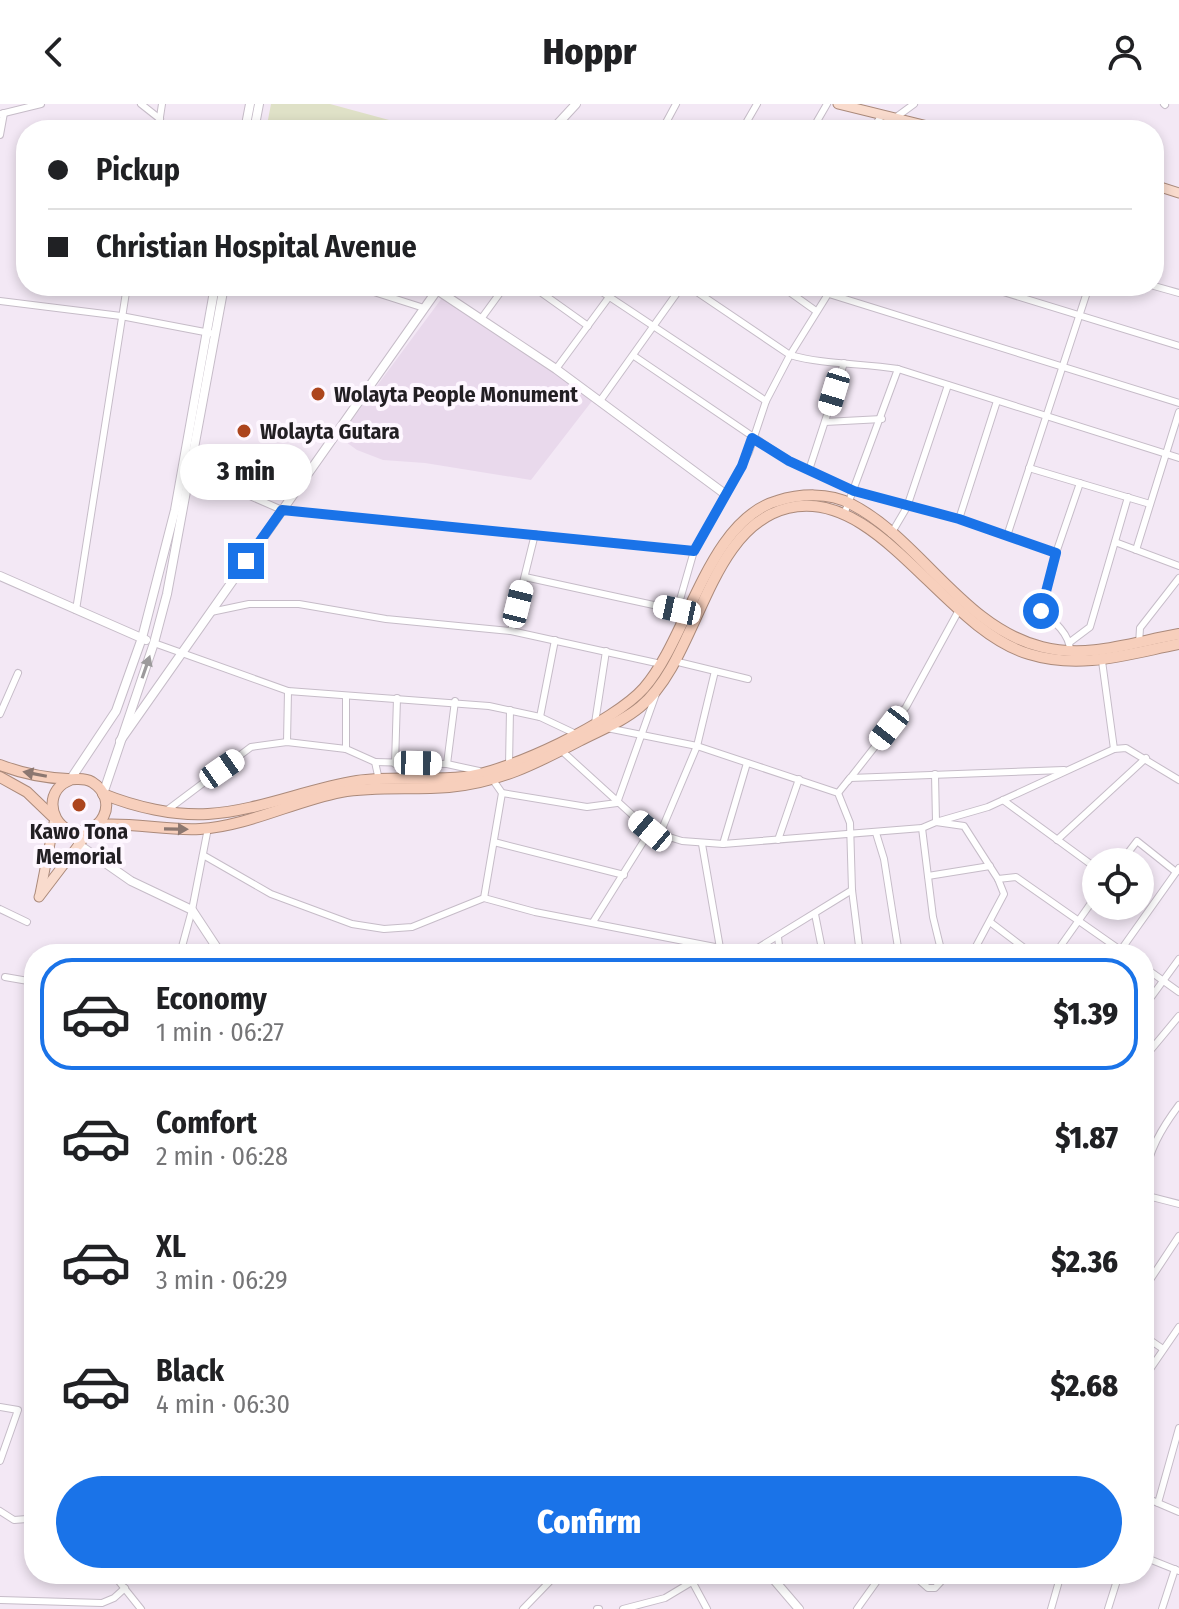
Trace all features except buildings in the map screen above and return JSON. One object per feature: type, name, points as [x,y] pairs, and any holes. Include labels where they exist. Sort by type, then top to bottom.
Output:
[{"type":"highway","points":[[489,776],[509,765],[607,728],[633,712],[657,691],[682,612],[731,533],[758,509],[800,496],[834,498],[987,634],[1016,650],[1061,660],[1102,661],[1179,644]]},
{"type":"highway","points":[[0,765],[70,780],[89,780],[103,794],[166,811],[208,814],[245,808],[321,788],[489,776],[562,751],[595,723],[628,703],[668,664],[738,541],[752,527],[786,508],[847,508],[891,534],[978,613],[1026,643],[1098,651],[1179,634]]},
{"type":"highway","points":[[0,777],[27,792],[68,830],[208,828],[379,783]]},
{"type":"highway","points":[[55,818],[52,811],[55,793],[70,780]]},
{"type":"highway","points":[[94,828],[105,812],[103,794]]},
{"type":"main road","points":[[563,120],[576,104]]},
{"type":"main road","points":[[838,104],[903,120]]},
{"type":"main road","points":[[103,794],[154,643],[211,333],[214,296]]},
{"type":"main road","points":[[211,333],[221,296]]},
{"type":"main road","points":[[120,741],[433,296]]},
{"type":"main road","points":[[450,296],[556,369],[725,494]]},
{"type":"main road","points":[[70,780],[116,711],[142,638],[187,469]]},
{"type":"main road","points":[[0,576],[154,643]]},
{"type":"main road","points":[[55,818],[39,897],[78,844],[94,828]]},
{"type":"main road","points":[[78,844],[131,881],[192,910],[214,944]]},
{"type":"main road","points":[[778,1584],[799,1609]]},
{"type":"street","points":[[0,135],[2,113],[41,104]]},
{"type":"street","points":[[141,104],[160,119]]},
{"type":"street","points":[[160,119],[162,104]]},
{"type":"street","points":[[895,118],[914,104]]},
{"type":"street","points":[[879,120],[882,115]]},
{"type":"street","points":[[76,610],[125,296]]},
{"type":"street","points":[[386,296],[424,308]]},
{"type":"street","points":[[481,319],[498,296]]},
{"type":"street","points":[[546,296],[588,326]]},
{"type":"street","points":[[600,401],[674,296]]},
{"type":"street","points":[[703,296],[790,355],[808,360],[898,369],[1179,458]]},
{"type":"street","points":[[795,296],[816,311]]},
{"type":"street","points":[[525,577],[682,612],[694,551],[749,452],[766,401],[790,355],[827,296]]},
{"type":"street","points":[[835,296],[1179,403]]},
{"type":"street","points":[[1017,296],[1179,346]]},
{"type":"street","points":[[1007,536],[1086,296]]},
{"type":"street","points":[[556,369],[609,297],[766,401]]},
{"type":"street","points":[[0,301],[121,316],[211,333]]},
{"type":"street","points":[[634,356],[752,438],[809,470],[854,491],[959,519],[1056,553]]},
{"type":"street","points":[[809,470],[844,363]]},
{"type":"street","points":[[847,508],[898,369]]},
{"type":"street","points":[[891,534],[907,507],[948,385]]},
{"type":"street","points":[[959,519],[997,401]]},
{"type":"street","points":[[1136,550],[1179,412]]},
{"type":"street","points":[[825,422],[882,419]]},
{"type":"street","points":[[1029,468],[1150,504]]},
{"type":"street","points":[[187,469],[282,510],[694,551]]},
{"type":"street","points":[[1080,483],[1056,553],[1041,611],[1070,647],[1090,627],[1128,497]]},
{"type":"street","points":[[511,631],[535,534]]},
{"type":"street","points":[[1115,542],[1179,566]]},
{"type":"street","points":[[1139,644],[1140,628],[1179,578]]},
{"type":"street","points":[[211,612],[249,604],[299,604],[386,619],[511,631],[748,679]]},
{"type":"street","points":[[838,793],[906,707],[959,610]]},
{"type":"street","points":[[540,717],[555,640]]},
{"type":"street","points":[[154,643],[288,691],[455,701],[540,717],[578,737]]},
{"type":"street","points":[[595,723],[606,651]]},
{"type":"street","points":[[1102,661],[1114,749]]},
{"type":"street","points":[[659,836],[697,746],[715,671]]},
{"type":"street","points":[[0,714],[18,673]]},
{"type":"street","points":[[0,687],[10,692]]},
{"type":"street","points":[[287,742],[288,691]]},
{"type":"street","points":[[617,803],[657,691]]},
{"type":"street","points":[[346,696],[346,749]]},
{"type":"street","points":[[395,764],[397,698]]},
{"type":"street","points":[[447,764],[455,701]]},
{"type":"street","points":[[509,765],[510,710]]},
{"type":"street","points":[[607,728],[697,746],[838,793],[850,823],[848,835],[859,944]]},
{"type":"street","points":[[166,811],[251,747],[287,742],[346,749],[375,762],[447,764],[489,776],[502,793],[587,807],[617,803]]},
{"type":"street","points":[[562,751],[650,831],[659,836],[702,844],[922,828],[1003,800],[1114,749],[1126,748],[1177,779],[1179,768]]},
{"type":"street","points":[[1057,840],[1146,758]]},
{"type":"street","points":[[375,762],[379,783]]},
{"type":"street","points":[[723,844],[747,763]]},
{"type":"street","points":[[838,793],[850,778],[1067,769]]},
{"type":"street","points":[[935,774],[936,822]]},
{"type":"street","points":[[778,840],[799,779]]},
{"type":"street","points":[[484,898],[502,793]]},
{"type":"street","points":[[1003,800],[1082,858]]},
{"type":"street","points":[[936,822],[964,826],[998,879],[1004,894],[978,944]]},
{"type":"street","points":[[183,944],[208,828]]},
{"type":"street","points":[[922,828],[940,944]]},
{"type":"street","points":[[593,922],[650,831]]},
{"type":"street","points":[[876,833],[884,859],[897,944]]},
{"type":"street","points":[[1132,848],[1137,841],[1147,848]]},
{"type":"street","points":[[494,842],[624,875]]},
{"type":"street","points":[[702,844],[721,944]]},
{"type":"street","points":[[1128,944],[1178,871],[1154,853]]},
{"type":"street","points":[[203,855],[271,894],[352,924],[384,929],[412,927],[484,898],[535,912],[688,944]]},
{"type":"street","points":[[928,876],[990,866]]},
{"type":"street","points":[[998,879],[1016,877],[1110,944]]},
{"type":"street","points":[[766,944],[852,890]]},
{"type":"street","points":[[0,909],[27,922]]},
{"type":"street","points":[[815,914],[821,944]]},
{"type":"street","points":[[1062,944],[1082,917]]},
{"type":"street","points":[[990,922],[1019,944]]},
{"type":"street","points":[[778,937],[779,944]]},
{"type":"street","points":[[1154,994],[1179,959]]},
{"type":"street","points":[[1154,974],[1179,992]]},
{"type":"street","points":[[5,977],[24,980]]},
{"type":"street","points":[[1154,1046],[1179,1016]]},
{"type":"street","points":[[1154,1145],[1179,1105]]},
{"type":"street","points":[[1154,1198],[1179,1204]]},
{"type":"street","points":[[1154,1274],[1179,1236]]},
{"type":"street","points":[[1154,1363],[1179,1327]]},
{"type":"street","points":[[1154,1343],[1163,1349]]},
{"type":"street","points":[[0,1407],[18,1410],[0,1461]]},
{"type":"street","points":[[1158,1503],[1179,1428]]},
{"type":"street","points":[[1171,1448],[1179,1452]]},
{"type":"street","points":[[1154,1501],[1179,1512]]},
{"type":"street","points":[[0,1511],[14,1520],[24,1519]]},
{"type":"street","points":[[1154,1561],[1177,1570],[1162,1609]]},
{"type":"street","points":[[122,1584],[141,1609]]},
{"type":"street","points":[[523,1609],[547,1584]]},
{"type":"street","points":[[623,1609],[644,1607],[691,1584]]},
{"type":"street","points":[[694,1584],[707,1609]]},
{"type":"street","points":[[857,1609],[875,1584]]},
{"type":"street","points":[[923,1584],[928,1588],[942,1584]]},
{"type":"street","points":[[1051,1609],[1058,1584]]},
{"type":"street","points":[[1108,1609],[1116,1584]]},
{"type":"street","points":[[0,1600],[102,1603],[125,1588]]},
{"type":"shaded area","points":[[442,298],[543,364],[592,401],[531,480],[425,463],[383,460],[357,450],[339,437]]},
{"type":"green space","points":[[271,104],[330,104],[389,120],[268,120]]},
{"type":"place","name":"Wolayta People Monument","points":[[318,394]]},
{"type":"place","name":"Wolayta Gutara","points":[[244,431]]},
{"type":"place","name":"Kawo Tona Memorial","points":[[79,805]]},
{"type":"route","points":[[246,561],[282,510],[694,551],[742,466],[752,438],[789,461],[854,491],[959,519],[1056,553],[1041,611]]}]
